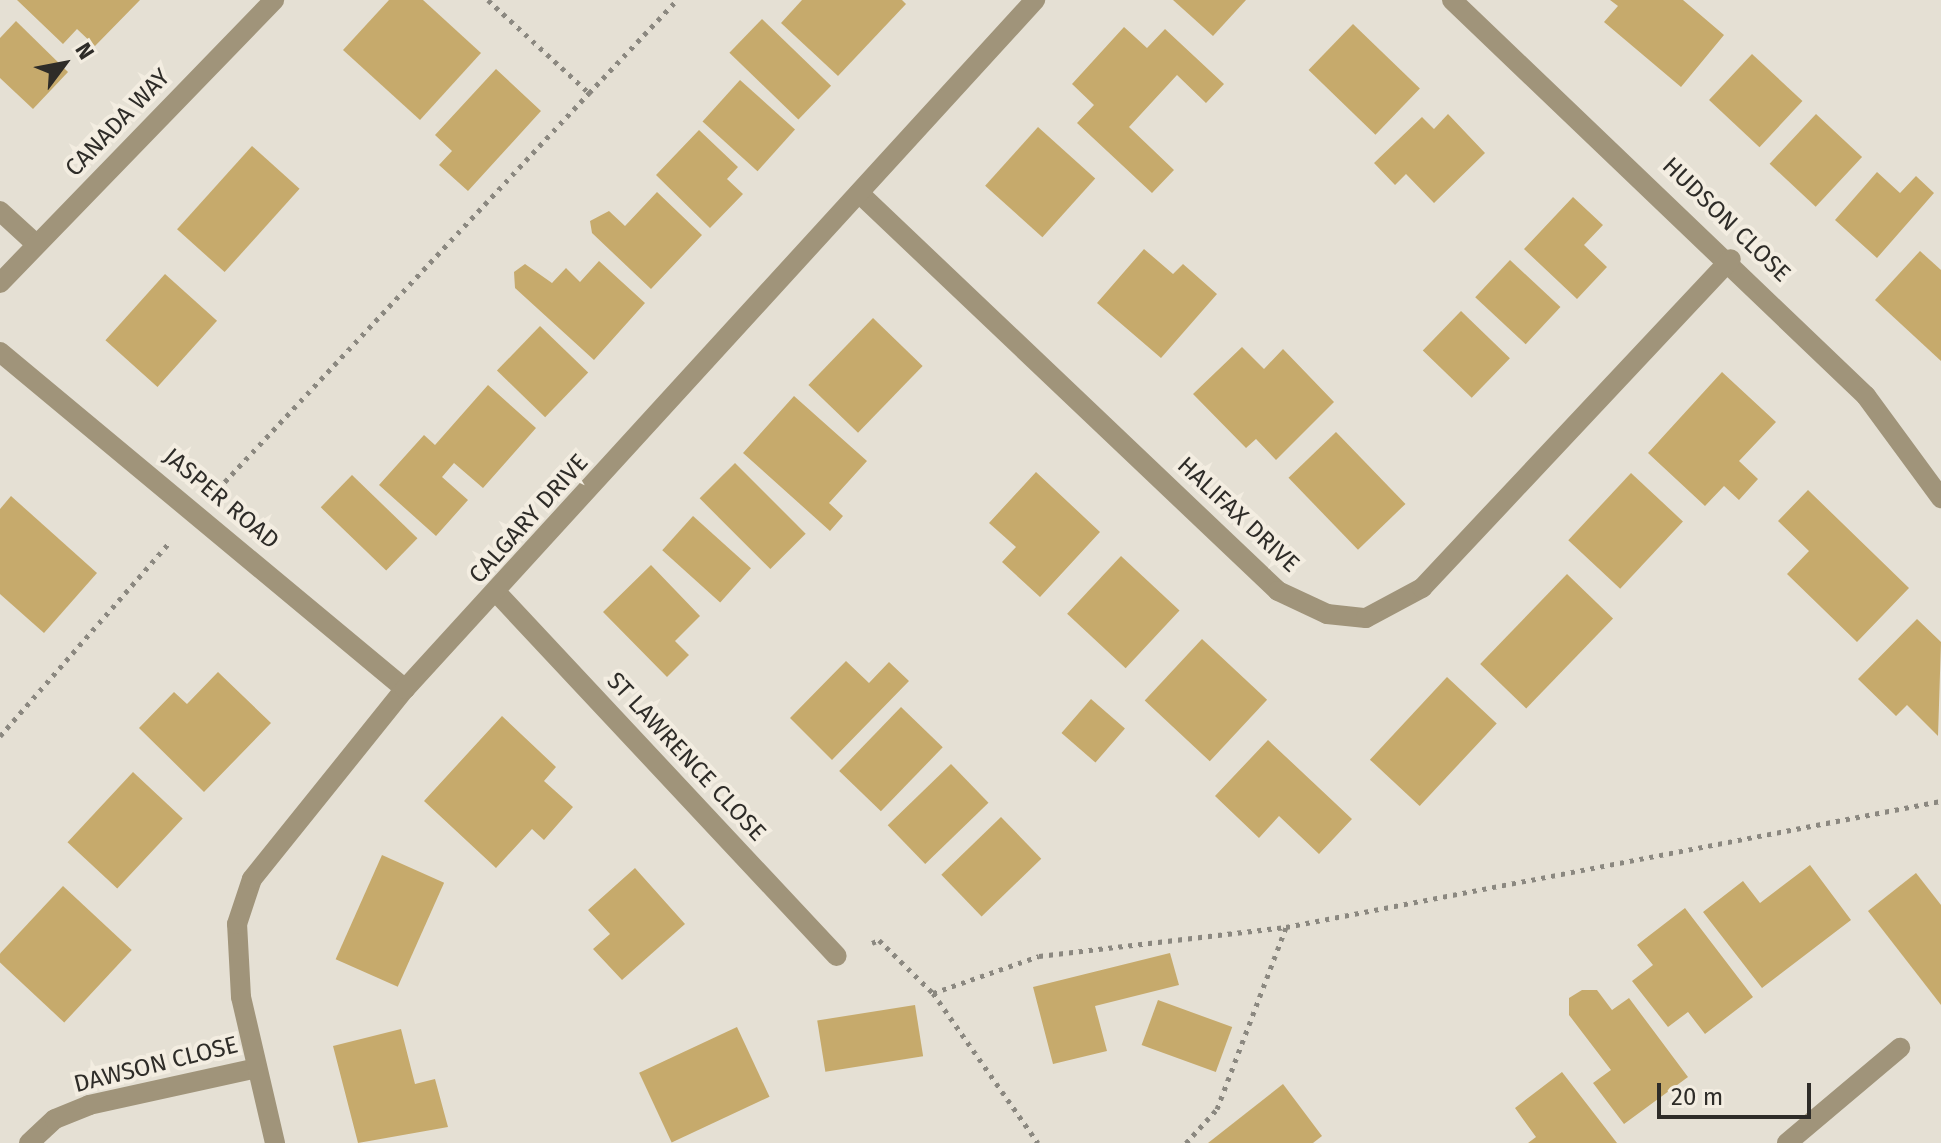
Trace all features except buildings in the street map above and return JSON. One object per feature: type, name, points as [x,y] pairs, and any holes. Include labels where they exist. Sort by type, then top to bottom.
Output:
[{"type":"street","name":"CANADA WAY","points":[[0,283],[274,0]]},
{"type":"street","name":"CALGARY DRIVE","points":[[275,1143],[241,997],[237,924],[252,879],[405,689],[497,593],[1035,0]]},
{"type":"street","name":"HUDSON CLOSE","points":[[1452,0],[1731,259],[1866,396],[1941,498]]},
{"type":"street","name":"HALIFAX DRIVE","points":[[859,193],[1278,591],[1327,614],[1366,618],[1422,588],[1731,259]]},
{"type":"street","points":[[0,211],[36,244]]},
{"type":"street","name":"JASPER ROAD","points":[[0,352],[197,511],[405,689]]},
{"type":"street","name":"ST LAWRENCE CLOSE","points":[[497,593],[837,956]]},
{"type":"street","points":[[1787,1143],[1900,1048]]},
{"type":"street","name":"DAWSON CLOSE","points":[[29,1143],[55,1119],[89,1105],[257,1068]]},
{"type":"path","points":[[488,0],[589,93]]},
{"type":"path","points":[[0,736],[197,511],[677,0]]},
{"type":"path","points":[[933,993],[1039,956],[1286,927],[1941,801]]},
{"type":"path","points":[[1186,1143],[1217,1109],[1286,927]]},
{"type":"path","points":[[837,956],[879,940],[933,993],[1038,1143]]}]
